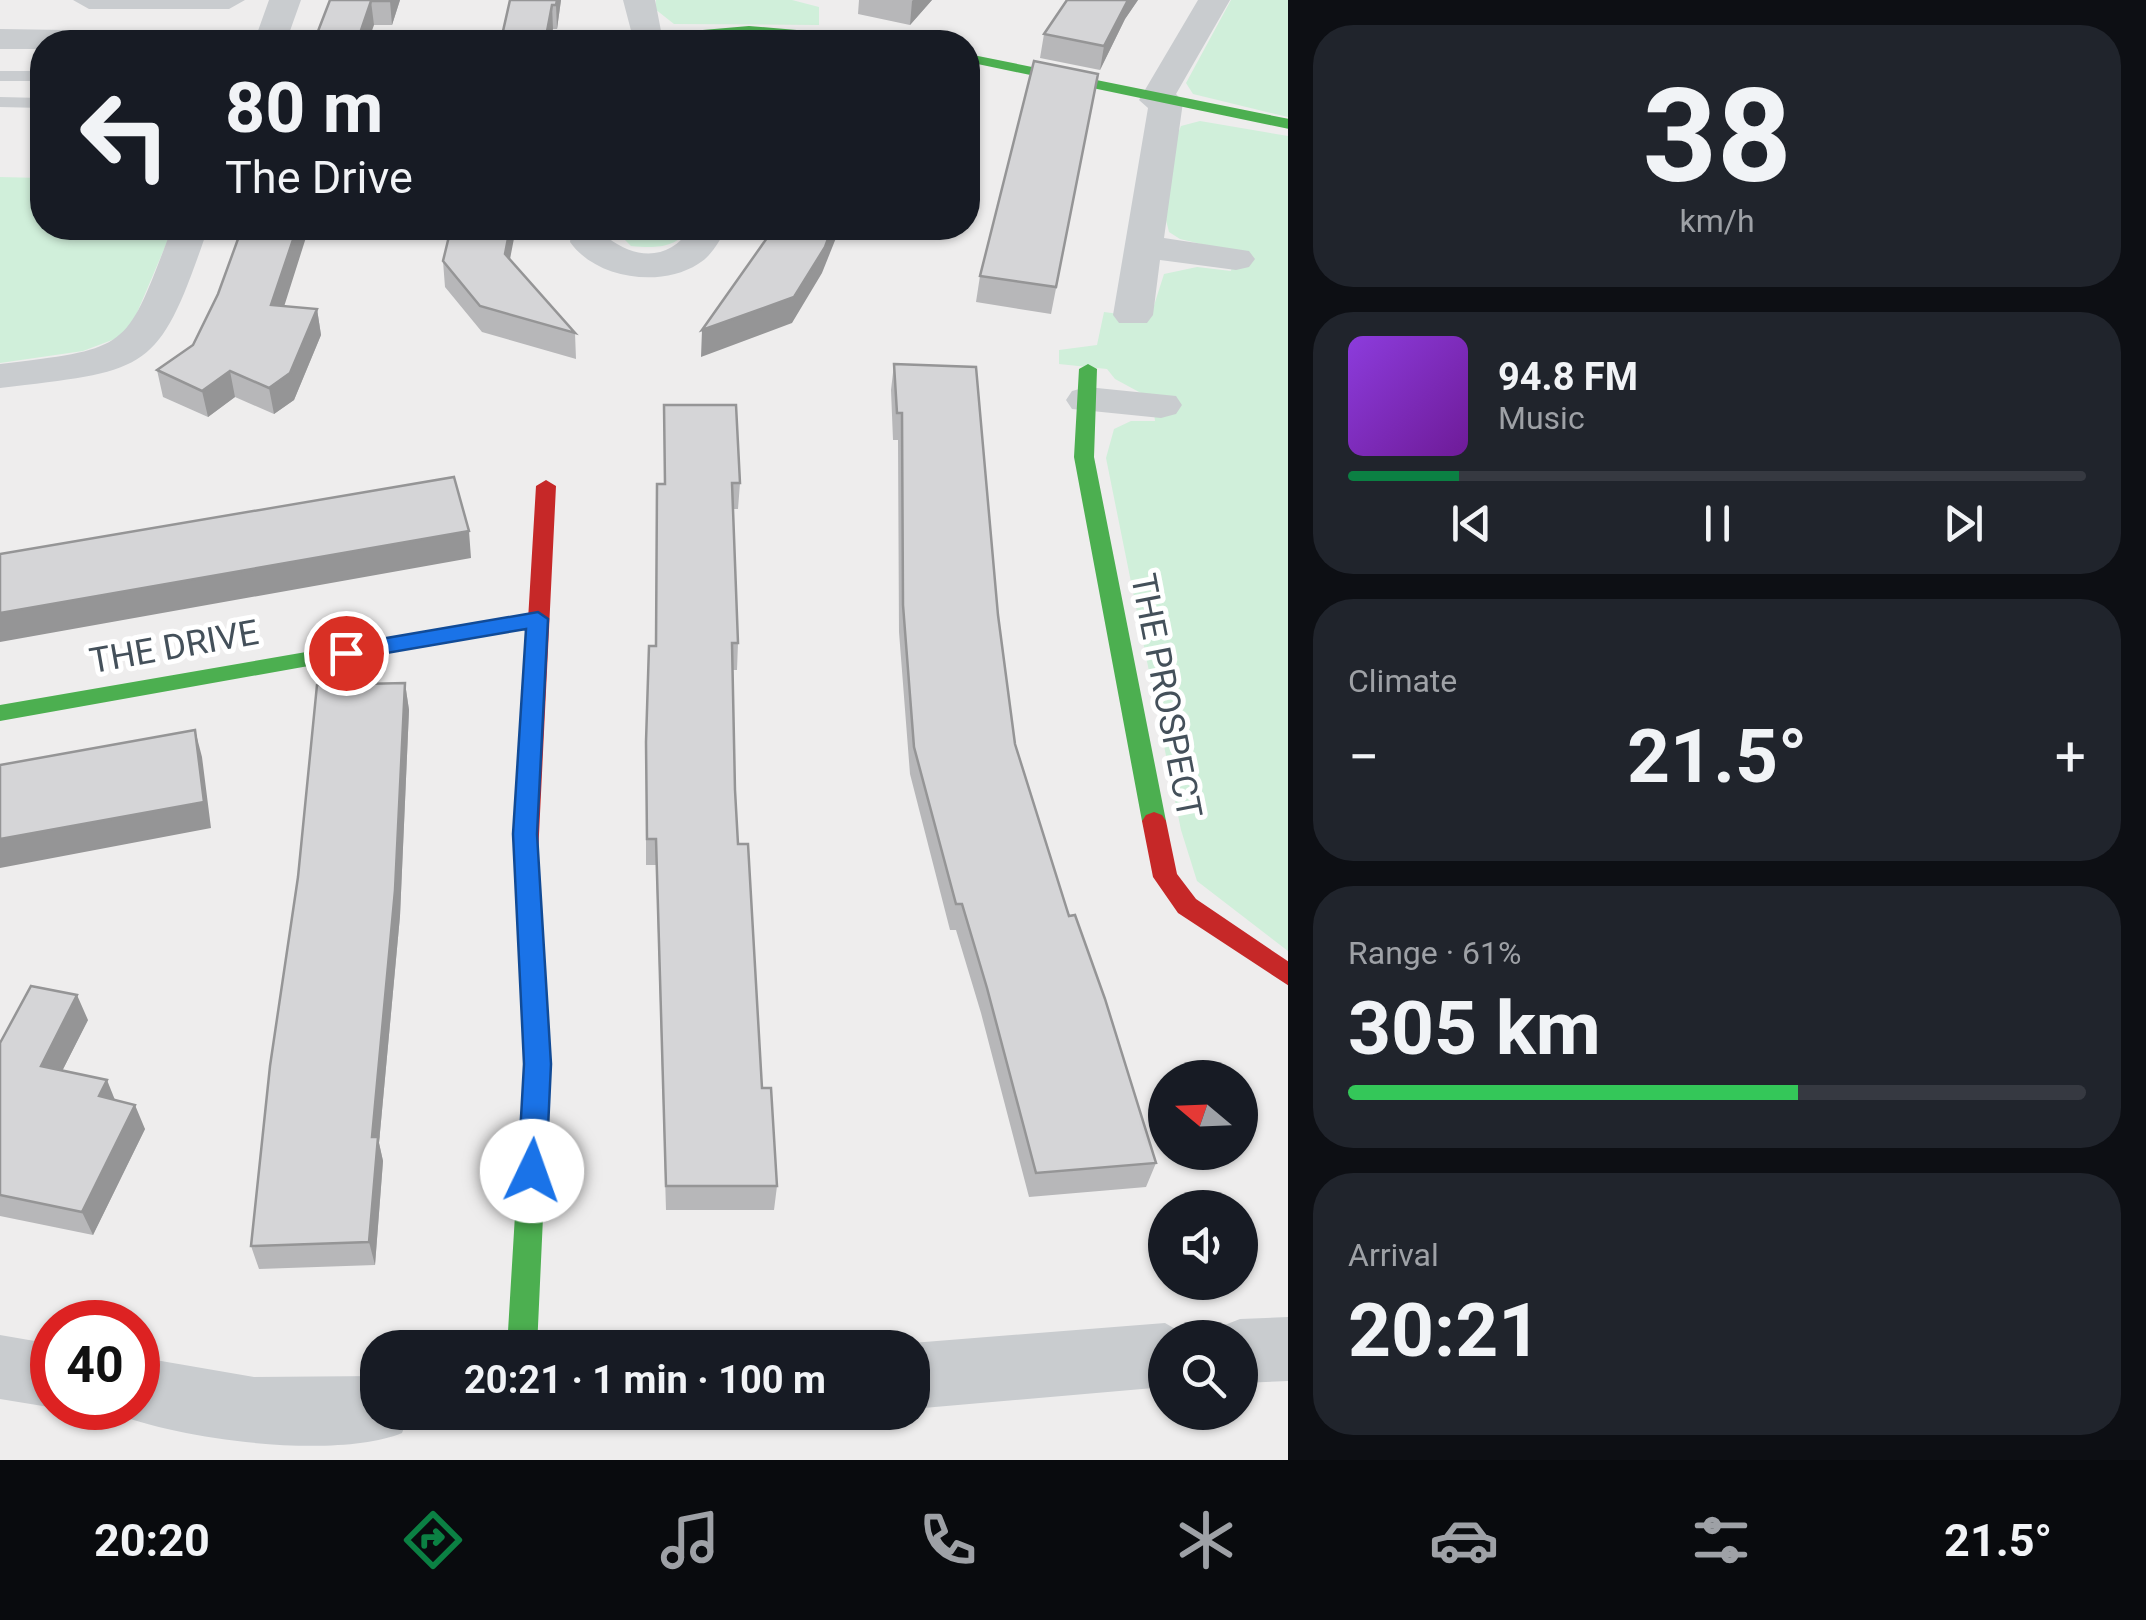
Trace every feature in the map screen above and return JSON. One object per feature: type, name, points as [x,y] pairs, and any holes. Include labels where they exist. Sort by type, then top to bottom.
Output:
[{"type":"street","points":[[89,0],[229,0]]},
{"type":"street","points":[[274,30],[285,0]]},
{"type":"street","points":[[639,0],[645,30]]},
{"type":"street","points":[[1133,315],[1161,101],[1214,0]]},
{"type":"street","points":[[0,39],[30,39]]},
{"type":"street","points":[[980,61],[1161,101],[1288,124]]},
{"type":"street","points":[[0,376],[90,363],[140,342],[152,324],[185,240]]},
{"type":"street","points":[[589,240],[600,253],[642,267],[684,259],[704,240]]},
{"type":"street","points":[[1144,248],[1236,259]]},
{"type":"street","points":[[1088,385],[1160,405]]},
{"type":"street","name":"THE PROSPECT","points":[[1088,385],[1084,457],[1165,877],[1187,906],[1288,976]]},
{"type":"street","points":[[523,1330],[538,1064],[525,834],[546,486]]},
{"type":"street","name":"THE DRIVE","points":[[0,713],[538,619]]},
{"type":"street","points":[[1258,1350],[1288,1349]]},
{"type":"street","points":[[930,1375],[1148,1356]]},
{"type":"street","points":[[160,1394],[254,1410],[360,1410]]},
{"type":"lane","points":[[0,76],[30,76]]},
{"type":"lane","points":[[0,102],[30,103]]},
{"type":"green space","points":[[656,0],[792,0],[819,7],[819,25],[674,24],[655,9]]},
{"type":"green space","points":[[1231,0],[1288,0],[1288,117],[1193,94],[1186,83]]},
{"type":"green space","points":[[1200,121],[1288,136],[1288,951],[1197,881],[1181,830],[1106,458],[1114,429],[1131,421],[1155,421],[1152,399],[1115,379],[1107,369],[1059,364],[1059,350],[1097,345],[1104,312],[1150,318],[1164,274],[1197,267],[1231,271],[1234,252],[1180,239],[1169,232],[1166,220],[1176,138],[1181,126]]},
{"type":"green space","points":[[0,177],[30,178],[30,240],[168,240],[128,334],[83,351],[0,363]]},
{"type":"green space","points":[[625,240],[678,240],[664,246],[631,246]]},
{"type":"building","points":[[330,0],[390,0],[371,1],[361,30],[318,30]]},
{"type":"building","points":[[510,0],[557,0],[552,5],[547,30],[503,30]]},
{"type":"building","points":[[1067,0],[1128,0],[1104,46],[1044,34]]},
{"type":"building","points":[[1034,61],[1098,74],[1056,287],[980,276]]},
{"type":"building","points":[[238,240],[293,240],[271,305],[317,309],[290,373],[269,388],[230,371],[202,391],[157,370],[193,345],[218,294]]},
{"type":"building","points":[[448,240],[508,240],[505,254],[575,333],[480,306],[443,261]]},
{"type":"building","points":[[766,240],[828,240],[794,297],[702,330]]},
{"type":"building","points":[[894,364],[976,367],[998,615],[1015,744],[1069,916],[1075,915],[1105,999],[1148,1137],[1148,1164],[1036,1173],[987,988],[962,904],[956,904],[914,747],[903,605],[902,413],[897,413]]},
{"type":"building","points":[[664,405],[736,405],[740,483],[732,483],[738,643],[732,643],[735,790],[738,844],[748,844],[762,1088],[771,1088],[777,1186],[666,1186],[656,839],[647,839],[646,742],[649,646],[656,646],[657,484],[665,484]]},
{"type":"building","points":[[454,477],[469,531],[0,613],[0,554]]},
{"type":"building","points":[[405,683],[395,890],[372,1137],[378,1137],[369,1242],[251,1246],[270,1066],[298,877],[317,685]]},
{"type":"building","points":[[195,730],[204,802],[0,839],[0,765]]},
{"type":"building","points":[[31,986],[77,995],[41,1066],[107,1080],[99,1096],[135,1105],[82,1212],[0,1195],[0,1043]]},
{"type":"traffic: fast","points":[[980,60],[1288,124]]},
{"type":"traffic: fast","points":[[1088,369],[1084,457],[1154,821]]},
{"type":"traffic: fast","points":[[0,713],[537,619]]},
{"type":"traffic: fast","points":[[523,1330],[537,1065],[526,855]]},
{"type":"traffic: jam","points":[[526,855],[546,486]]},
{"type":"traffic: jam","points":[[1154,821],[1165,877],[1187,906],[1288,975]]},
{"type":"route","points":[[346,653],[538,619],[525,834],[538,1064],[532,1171]]}]
